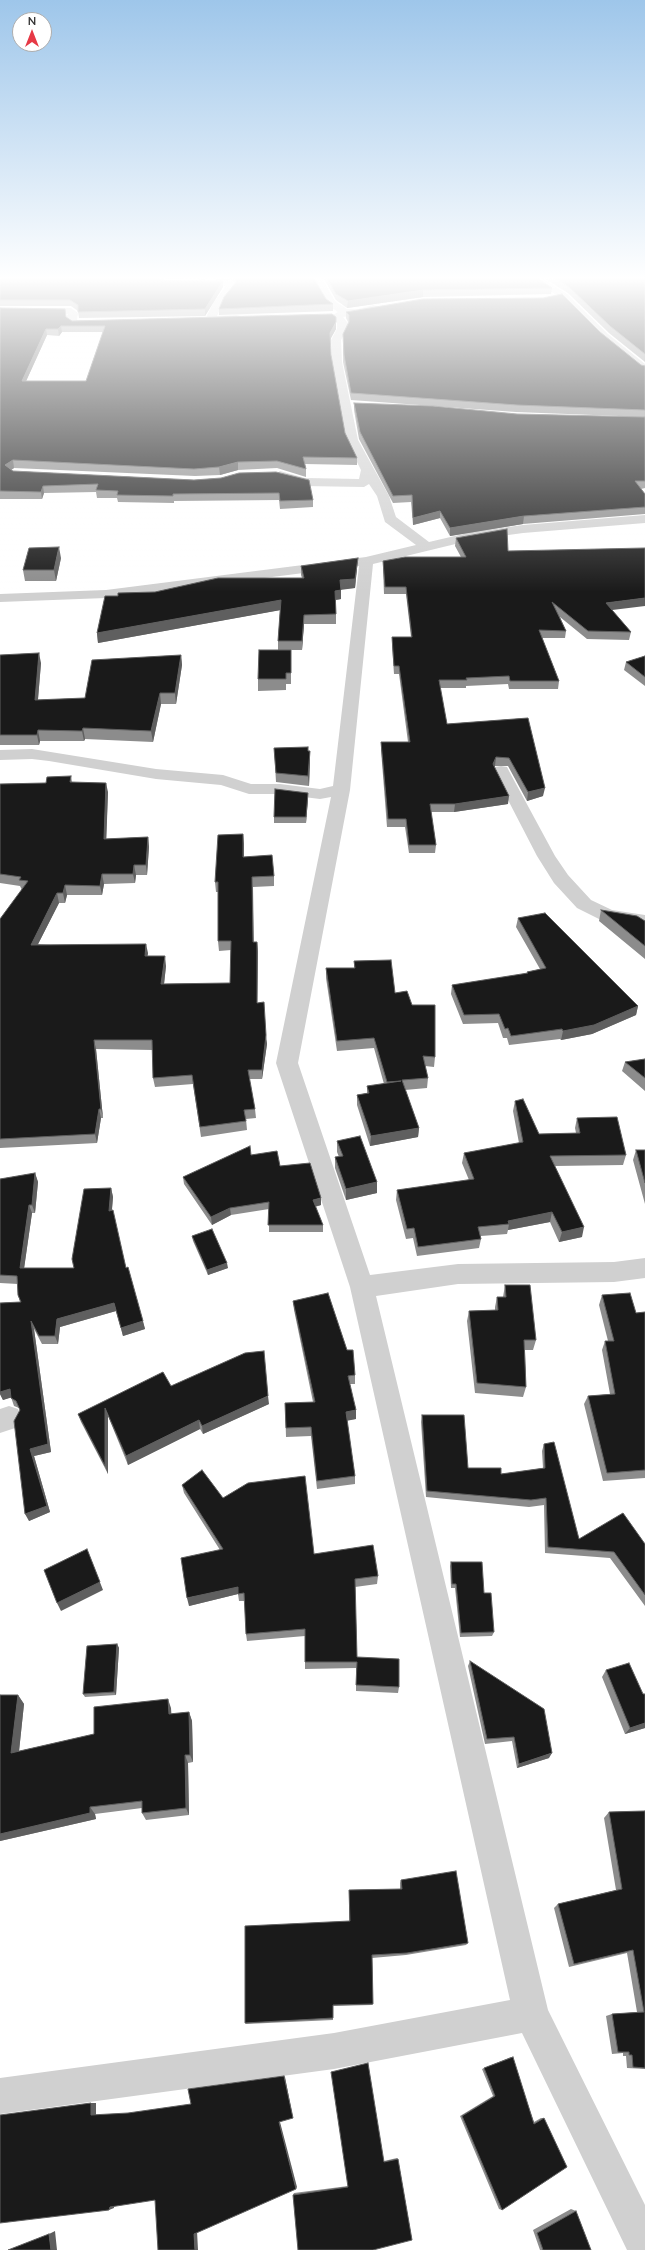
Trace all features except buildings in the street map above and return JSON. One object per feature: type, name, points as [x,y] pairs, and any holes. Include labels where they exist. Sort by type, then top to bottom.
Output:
[{"type":"street","points":[[341,382],[352,440],[367,470],[383,496],[390,519],[426,546]]},
{"type":"street","points":[[345,404],[359,405]]},
{"type":"street","points":[[270,474],[277,474],[304,482],[364,483],[367,470]]},
{"type":"street","points":[[0,598],[106,594],[366,560],[472,536],[523,529],[645,519]]},
{"type":"street","points":[[366,560],[341,790],[287,1063],[362,1287],[532,2014],[645,2246]]},
{"type":"street","points":[[0,755],[32,754],[49,756],[156,774],[222,780],[249,789],[280,789],[320,794],[341,790]]},
{"type":"street","points":[[501,771],[546,856],[561,879],[584,904],[608,916],[645,921]]},
{"type":"street","points":[[362,1287],[458,1274],[614,1272],[645,1268]]},
{"type":"street","points":[[0,2096],[78,2084],[334,2051],[532,2014]]}]
